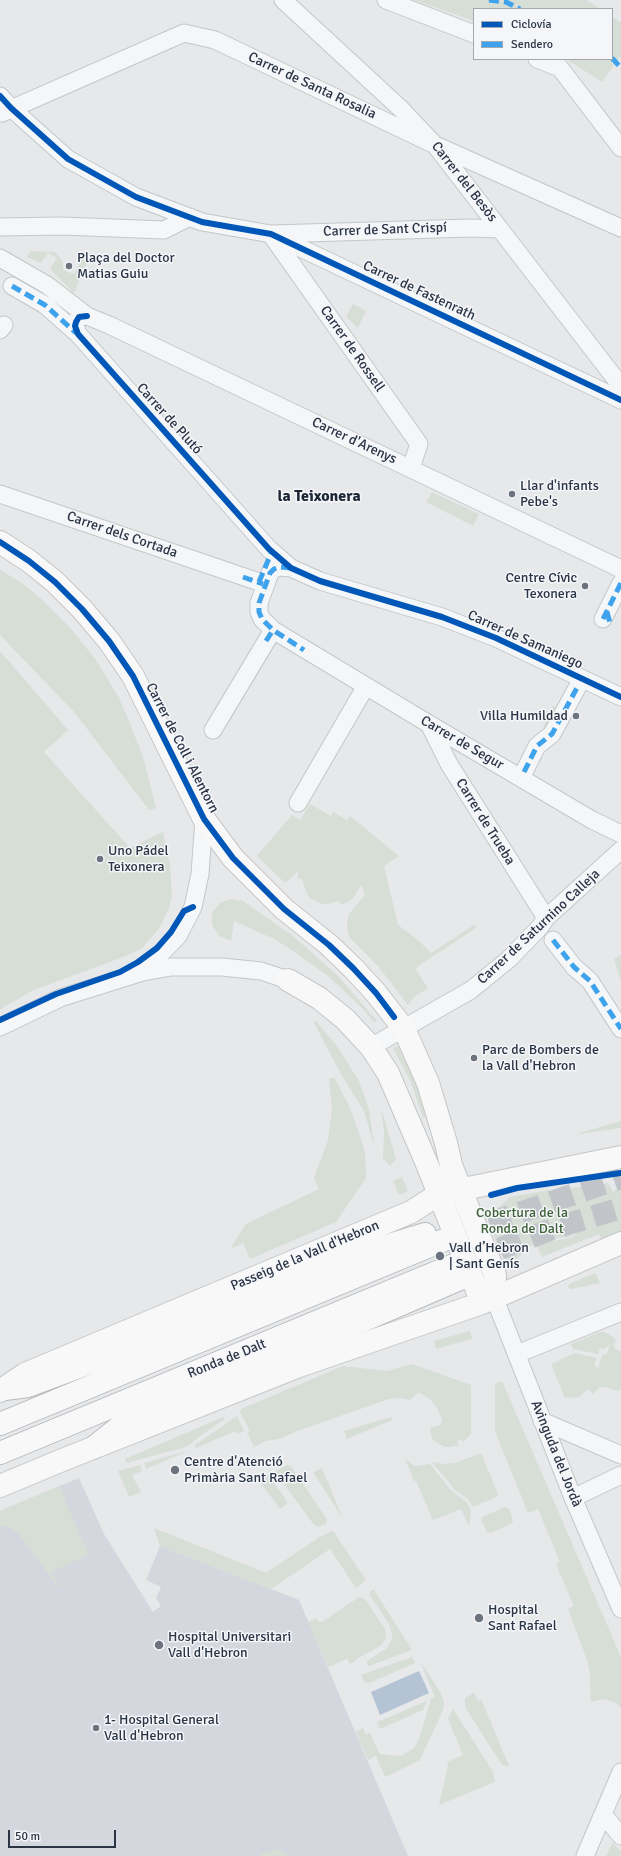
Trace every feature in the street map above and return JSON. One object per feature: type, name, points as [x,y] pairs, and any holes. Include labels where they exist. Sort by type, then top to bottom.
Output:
[{"type":"main road","name":"Carrer de Coll i Alentorn","points":[[0,542],[29,561],[55,582],[82,609],[109,641],[133,676],[204,819],[219,840],[246,872],[284,909],[329,945],[353,968],[376,993],[404,1029],[428,1083],[451,1165],[495,1275],[488,1300]]},
{"type":"main road","points":[[288,980],[309,992],[333,1009],[357,1030],[371,1047],[388,1073],[439,1194],[488,1300]]},
{"type":"main road","name":"Passeig de la Vall d'Hebron","points":[[2,1390],[25,1374],[411,1212],[439,1194],[621,1157]]},
{"type":"main road","name":"Ronda de Dalt","points":[[0,1424],[441,1234],[340,1260],[127,1349],[28,1386],[2,1390]]},
{"type":"main road","points":[[0,1486],[299,1366],[488,1300],[621,1243]]},
{"type":"main road","name":"Ronda de Dalt","points":[[0,1453],[457,1272],[122,1424],[93,1448]]},
{"type":"street","name":"Carrer del Besòs","points":[[283,0],[401,109],[435,145],[621,386]]},
{"type":"street","points":[[386,0],[473,34]]},
{"type":"street","name":"Carrer de Santa Rosalia","points":[[4,106],[184,33],[215,40],[435,145],[621,228]]},
{"type":"street","points":[[540,60],[560,68],[621,148]]},
{"type":"street","name":"Carrer de Fastenrath","points":[[4,106],[68,158],[136,197],[196,219],[271,234],[621,400]]},
{"type":"street","points":[[0,227],[62,226],[164,230],[196,219]]},
{"type":"street","name":"Carrer de Sant Crispí","points":[[271,234],[470,228],[500,229]]},
{"type":"street","name":"Carrer de Rossell","points":[[271,234],[419,444],[411,468]]},
{"type":"street","name":"Carrer d'Arenys","points":[[0,258],[47,285],[87,316],[411,468],[621,569]]},
{"type":"street","name":"Carrer de Plutó","points":[[12,286],[45,305],[78,334],[260,539],[291,568]]},
{"type":"street","points":[[78,334],[75,326],[76,322],[79,317],[87,316]]},
{"type":"street","name":"Carrer dels Cortada","points":[[0,494],[256,581]]},
{"type":"street","points":[[256,581],[272,551]]},
{"type":"street","points":[[256,581],[274,569],[291,568]]},
{"type":"street","name":"Carrer de Samaniego","points":[[291,568],[326,583],[448,620],[496,638],[621,697]]},
{"type":"street","name":"Carrer de Segur","points":[[256,581],[259,612],[269,636],[304,650],[592,820],[621,834]]},
{"type":"street","points":[[607,618],[621,583]]},
{"type":"street","points":[[213,730],[269,636]]},
{"type":"street","points":[[298,803],[366,686]]},
{"type":"street","points":[[524,772],[537,746],[552,734],[578,686]]},
{"type":"street","name":"Carrer de Trueba","points":[[429,724],[449,764],[546,918]]},
{"type":"street","points":[[143,972],[178,936],[193,907],[200,874],[204,819]]},
{"type":"street","name":"Carrer de Saturnino Calleja","points":[[371,1047],[471,990],[509,959],[540,927],[546,918],[621,850]]},
{"type":"street","points":[[553,940],[574,966],[590,981],[621,1029]]},
{"type":"street","points":[[0,1027],[60,998],[143,972],[171,968],[216,966],[261,971],[288,980]]},
{"type":"street","name":"Avinguda del Jordà","points":[[488,1300],[517,1354],[573,1498],[621,1609]]},
{"type":"street","points":[[517,1354],[621,1312]]},
{"type":"street","points":[[542,1421],[621,1455]]},
{"type":"street","points":[[573,1498],[621,1475]]},
{"type":"street","points":[[585,1856],[621,1772]]},
{"type":"street","points":[[603,1814],[621,1836]]},
{"type":"shaded area","name":"Hospital Universitari Vall d'Hebron","points":[[79,1478],[104,1534],[153,1612],[161,1606],[156,1598],[161,1587],[146,1580],[160,1546],[299,1600],[408,1856],[0,1856],[0,1511]]},
{"type":"green space","points":[[414,0],[586,0],[598,8],[473,8],[473,21]]},
{"type":"green space","points":[[613,18],[621,22],[621,56],[602,82],[568,60],[613,60]]},
{"type":"green space","points":[[31,251],[55,252],[63,262],[63,270],[74,274],[85,254],[90,255],[74,293],[50,269],[57,258],[48,253],[41,263],[27,257]]},
{"type":"green space","points":[[353,304],[366,311],[358,328],[346,317]]},
{"type":"green space","points":[[432,492],[479,514],[473,526],[426,502]]},
{"type":"green space","points":[[0,570],[22,583],[40,598],[71,629],[96,660],[119,698],[129,721],[143,757],[156,808],[149,810],[75,713],[0,635]]},
{"type":"green space","points":[[0,651],[68,730],[44,752],[130,848],[163,832],[170,864],[172,896],[169,908],[159,929],[142,948],[123,957],[34,990],[0,1009]]},
{"type":"green space","points":[[553,706],[561,709],[551,731],[543,728]]},
{"type":"green space","points":[[310,804],[331,816],[333,812],[347,820],[350,816],[399,856],[384,866],[398,925],[419,941],[431,953],[474,925],[476,928],[418,966],[416,970],[428,988],[414,997],[408,1005],[378,966],[350,938],[348,933],[347,922],[349,914],[365,895],[361,885],[354,897],[348,902],[341,905],[339,901],[322,904],[311,899],[307,894],[302,879],[298,879],[298,871],[285,883],[257,856],[292,815],[300,820]]},
{"type":"green space","points":[[231,899],[243,901],[293,936],[338,976],[377,1021],[374,1022],[360,1006],[328,976],[274,939],[234,921],[231,941],[219,936],[212,925],[212,913],[220,903]]},
{"type":"green space","points":[[621,955],[621,982],[614,959]]},
{"type":"green space","points":[[316,1021],[336,1045],[359,1081],[369,1109],[374,1145],[364,1111],[341,1074],[314,1023]]},
{"type":"green space","points":[[398,1046],[415,1081],[426,1118],[423,1118],[411,1082],[393,1048]]},
{"type":"green space","points":[[334,1077],[350,1108],[361,1139],[365,1153],[366,1178],[336,1222],[250,1259],[243,1243],[230,1249],[246,1224],[319,1189],[314,1178],[328,1140],[332,1109],[329,1079]]},
{"type":"green space","points":[[381,1108],[396,1159],[390,1166],[383,1158],[384,1131]]},
{"type":"green space","points":[[621,1121],[621,1128],[579,1134],[579,1133]]},
{"type":"green space","points":[[402,1177],[408,1191],[399,1195],[393,1181]]},
{"type":"green space","name":"Cobertura de la Ronda de Dalt","points":[[608,1183],[613,1192],[621,1185],[621,1232],[601,1240],[599,1234],[542,1257],[536,1244],[530,1246],[517,1259],[510,1263],[499,1252],[492,1229],[491,1214],[510,1197],[549,1190],[555,1201],[570,1188]],"holes":[[[582,1228],[571,1238],[539,1243],[545,1240],[569,1237]]]},
{"type":"green space","points":[[595,1273],[600,1283],[571,1289],[568,1288],[569,1284]]},
{"type":"green space","points":[[470,1331],[472,1339],[436,1349],[434,1341]]},
{"type":"green space","points":[[600,1332],[604,1332],[613,1337],[617,1341],[613,1344],[615,1349],[621,1351],[621,1390],[618,1391],[600,1387],[593,1394],[588,1389],[579,1397],[565,1398],[551,1364],[575,1353],[597,1358],[594,1365],[598,1368],[603,1354],[606,1355],[610,1345],[603,1349],[600,1348],[598,1354],[573,1349],[571,1344]]},
{"type":"green space","points":[[412,1364],[471,1385],[471,1434],[463,1442],[462,1439],[457,1441],[459,1445],[444,1447],[432,1439],[430,1428],[440,1425],[442,1421],[441,1417],[431,1400],[418,1392],[411,1400],[400,1398],[389,1399],[300,1430],[279,1439],[265,1441],[254,1447],[247,1432],[250,1431],[239,1410],[343,1366],[387,1371]]},
{"type":"green space","points":[[502,1381],[621,1657],[621,1708],[616,1703],[605,1699],[591,1702],[588,1663],[568,1609],[574,1606],[556,1564],[560,1562],[538,1509],[528,1513],[495,1431],[495,1384]]},
{"type":"green space","points":[[237,1416],[244,1431],[237,1434],[236,1431],[196,1448],[195,1445]]},
{"type":"green space","points":[[223,1417],[224,1420],[186,1447],[126,1463],[125,1459]]},
{"type":"green space","points":[[391,1417],[392,1420],[347,1439],[344,1431]]},
{"type":"green space","points":[[187,1451],[146,1469],[144,1463]]},
{"type":"green space","points":[[481,1453],[498,1494],[496,1497],[473,1507],[468,1499],[455,1490],[432,1462],[444,1464],[455,1463]]},
{"type":"green space","points":[[405,1459],[415,1466],[430,1464],[450,1489],[467,1503],[471,1509],[469,1526],[461,1509],[433,1520]]},
{"type":"green space","points":[[140,1465],[142,1471],[132,1475],[141,1492],[129,1497],[118,1471]]},
{"type":"green space","points":[[287,1465],[291,1466],[324,1515],[327,1520],[326,1524],[319,1527],[314,1525],[276,1473],[276,1471]]},
{"type":"green space","points":[[322,1468],[343,1519],[313,1472]]},
{"type":"green space","points":[[268,1475],[287,1501],[287,1504],[280,1509],[260,1482]]},
{"type":"green space","points":[[59,1486],[89,1555],[51,1572],[60,1586],[58,1587],[21,1537],[11,1528],[0,1525],[0,1511]]},
{"type":"green space","points":[[505,1507],[509,1509],[513,1520],[512,1523],[491,1533],[487,1532],[481,1520],[482,1517]]},
{"type":"green space","points":[[154,1528],[266,1573],[321,1536],[333,1531],[366,1580],[356,1588],[330,1549],[271,1589],[160,1546]]},
{"type":"green space","points":[[372,1590],[374,1590],[412,1650],[369,1666],[367,1661],[387,1648],[392,1639],[389,1624],[369,1594]]},
{"type":"green space","points":[[359,1597],[365,1599],[385,1629],[386,1639],[380,1646],[356,1659],[350,1664],[347,1659],[328,1667],[308,1622],[316,1618],[319,1622],[322,1622]]},
{"type":"green space","points":[[412,1657],[415,1663],[369,1683],[365,1683],[361,1675]]},
{"type":"green space","points":[[420,1661],[441,1693],[444,1702],[443,1710],[420,1760],[385,1777],[376,1756],[368,1760],[356,1732],[363,1728],[366,1735],[370,1733],[379,1753],[381,1754],[396,1756],[403,1755],[414,1748],[419,1739],[431,1699],[435,1697]]},
{"type":"green space","points":[[474,1693],[478,1701],[481,1699],[509,1766],[502,1765],[465,1707],[465,1698]]},
{"type":"green space","points":[[427,1701],[423,1710],[380,1729],[377,1722]]},
{"type":"green space","points":[[453,1709],[493,1772],[495,1782],[439,1805],[448,1766],[447,1762],[463,1755],[448,1719]]},
{"type":"green space","points":[[613,1843],[621,1852],[621,1856],[606,1856]]},
{"type":"green space","points":[[278,1849],[290,1856],[259,1856],[265,1852]]},
{"type":"water","points":[[419,1671],[429,1693],[380,1715],[371,1692]]},
{"type":"tunnel","points":[[458,1234],[621,1178]]},
{"type":"tunnel","points":[[469,1260],[561,1226],[621,1208]]},
{"type":"marked path","points":[[489,0],[506,2],[518,8]]},
{"type":"marked path","points":[[613,59],[621,68]]},
{"type":"marked path","points":[[12,286],[45,305],[76,333]]},
{"type":"marked path","points":[[259,582],[272,551]]},
{"type":"marked path","points":[[291,568],[280,567],[274,569],[270,573],[259,603],[259,612],[262,619],[273,630],[304,650]]},
{"type":"marked path","points":[[243,577],[263,584]]},
{"type":"marked path","points":[[603,619],[621,583]]},
{"type":"marked path","points":[[607,612],[610,623]]},
{"type":"marked path","points":[[266,641],[273,630]]},
{"type":"marked path","points":[[524,772],[537,746],[552,734],[578,686]]},
{"type":"marked path","points":[[553,940],[574,967],[590,981],[621,1029]]},
{"type":"cycle path","points":[[0,96],[11,108],[68,159],[136,197],[202,222],[271,234],[621,400]]},
{"type":"cycle path","points":[[87,316],[79,317],[76,322],[75,326],[78,334],[269,549],[291,568],[320,581],[442,617],[496,638],[621,697]]},
{"type":"cycle path","points":[[0,542],[29,561],[55,582],[82,609],[109,641],[133,676],[204,819],[233,858],[284,909],[329,945],[353,968],[376,993],[394,1017]]},
{"type":"cycle path","points":[[0,1020],[56,994],[120,972],[138,962],[157,948],[171,932],[184,911],[193,907]]},
{"type":"cycle path","points":[[491,1195],[517,1188],[621,1173]]},
{"type":"place","name":"Plaça del Doctor Matias Guiu","points":[[69,266]]},
{"type":"place","name":"Llar d'infants Pebe's","points":[[512,494]]},
{"type":"place","name":"Centre Cívic Texonera","points":[[585,586]]},
{"type":"place","name":"Villa Humildad","points":[[576,716]]},
{"type":"place","name":"Uno Pádel Teixonera","points":[[100,859]]},
{"type":"place","name":"Parc de Bombers de la Vall d'Hebron","points":[[474,1058]]},
{"type":"place","name":"Vall d’Hebron | Sant Genís","points":[[440,1256]]},
{"type":"place","name":"Centre d'Atenció Primària Sant Rafael","points":[[175,1470]]},
{"type":"place","name":"Hospital Sant Rafael","points":[[479,1618]]},
{"type":"place","name":"Hospital Universitari Vall d'Hebron","points":[[159,1645]]},
{"type":"place","name":"1- Hospital General Vall d'Hebron","points":[[96,1728]]},
{"type":"district","name":"la Teixonera","points":[[319,497]]}]
